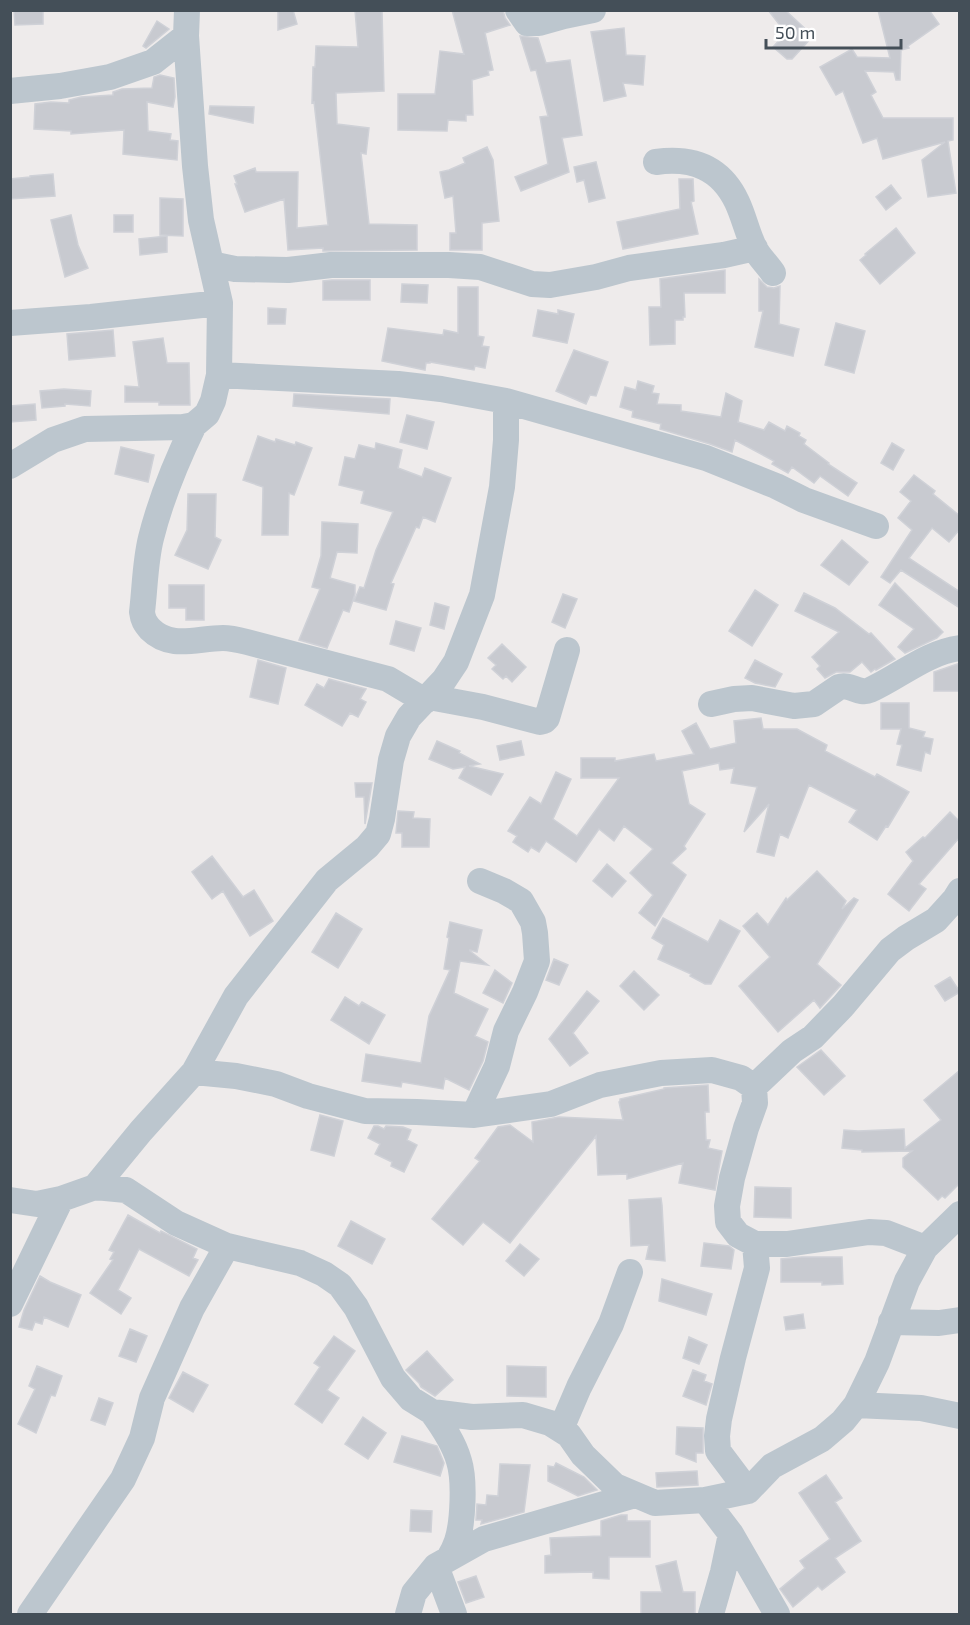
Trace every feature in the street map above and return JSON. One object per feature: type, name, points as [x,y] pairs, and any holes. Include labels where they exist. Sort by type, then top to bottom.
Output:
[{"type":"street","points":[[187,10],[186,36],[201,220],[220,303],[219,375],[210,408],[207,414],[194,425],[176,462],[163,497],[151,540],[143,620],[156,634],[171,642],[224,638],[247,642],[388,679],[427,699],[483,706],[540,722],[547,718],[567,650]]},
{"type":"street","points":[[518,10],[527,23],[539,24],[593,10]]},
{"type":"street","points":[[10,91],[60,86],[110,77],[153,62],[186,36]]},
{"type":"street","points":[[656,162],[668,160],[688,162],[711,170],[726,183],[738,203],[755,249],[773,273]]},
{"type":"street","points":[[211,264],[235,269],[288,270],[331,265],[449,265],[480,267],[532,284],[550,285],[596,277],[628,268],[755,249]]},
{"type":"street","points":[[10,323],[220,303]]},
{"type":"street","points":[[219,375],[398,384],[506,401],[706,458],[776,486],[804,500],[876,526]]},
{"type":"street","points":[[95,1187],[194,1072],[236,996],[327,880],[367,847],[378,834],[391,760],[398,735],[409,717],[444,681],[456,662],[482,595],[502,487],[506,440],[506,401]]},
{"type":"street","points":[[10,466],[53,440],[85,429],[194,425]]},
{"type":"street","points":[[711,704],[752,698],[794,706],[814,704],[843,685],[867,692],[920,662],[946,650],[960,648]]},
{"type":"street","points":[[474,1115],[497,1066],[506,1031],[537,961],[533,922],[521,901],[480,881]]},
{"type":"street","points":[[754,1088],[843,1006],[890,950],[936,920],[960,891]]},
{"type":"street","points":[[194,1072],[236,1076],[276,1084],[308,1096],[365,1111],[474,1115],[551,1104],[600,1085],[661,1073],[712,1070],[741,1078],[754,1088],[755,1103],[732,1178],[727,1206],[728,1222],[738,1235],[755,1244],[787,1244],[869,1232],[886,1233],[925,1248]]},
{"type":"street","points":[[10,1200],[37,1204],[61,1199],[95,1187],[126,1190],[176,1223],[227,1246],[300,1263],[324,1274],[340,1285],[356,1307],[393,1378],[411,1399],[432,1412],[446,1433],[460,1462],[461,1516],[457,1540],[443,1562],[414,1593],[408,1614]]},
{"type":"street","points":[[10,1304],[61,1199]]},
{"type":"street","points":[[432,1412],[472,1417],[523,1415],[550,1423],[569,1435],[583,1455],[615,1486],[655,1503],[705,1500],[748,1491],[772,1466],[822,1439],[843,1421],[856,1405],[877,1362],[907,1281],[925,1248],[960,1214]]},
{"type":"street","points":[[748,1491],[718,1450],[717,1436],[733,1358],[756,1275],[755,1244]]},
{"type":"street","points":[[30,1614],[123,1479],[141,1438],[152,1398],[187,1318],[227,1246]]},
{"type":"street","points":[[561,1429],[579,1387],[611,1324],[630,1272]]},
{"type":"street","points":[[891,1322],[939,1323],[960,1320]]},
{"type":"street","points":[[856,1405],[921,1408],[960,1416]]},
{"type":"street","points":[[443,1562],[484,1539],[636,1495]]},
{"type":"street","points":[[705,1500],[731,1534],[777,1614]]},
{"type":"street","points":[[711,1614],[731,1534]]},
{"type":"street","points":[[443,1562],[454,1614]]},
{"type":"building","points":[[14,10],[43,10],[43,24],[15,25]]},
{"type":"building","points":[[278,10],[293,10],[297,24],[278,30]]},
{"type":"building","points":[[355,10],[382,10],[384,91],[336,93],[337,124],[369,128],[366,154],[361,153],[369,224],[417,225],[417,250],[323,251],[323,248],[288,250],[284,199],[245,212],[234,176],[255,168],[256,172],[298,172],[297,228],[328,225],[314,102],[312,103],[313,67],[315,67],[316,46],[358,47]]},
{"type":"building","points":[[452,10],[503,10],[510,25],[485,33],[493,70],[488,71],[489,75],[472,80],[473,115],[466,115],[466,121],[448,120],[447,131],[398,130],[398,94],[435,94],[440,51],[464,54]]},
{"type":"building","points":[[768,10],[785,10],[813,36],[792,59],[787,59],[773,47],[786,33]]},
{"type":"building","points":[[878,10],[929,10],[939,24],[908,46],[909,48],[901,50],[900,80],[896,80],[894,72],[865,71],[876,92],[871,95],[883,118],[953,118],[953,140],[948,141],[956,193],[928,197],[922,160],[945,142],[883,159],[877,138],[863,143],[843,91],[836,95],[820,67],[852,49],[857,57],[890,58]]},
{"type":"building","points":[[157,21],[169,29],[146,48],[143,46]]},
{"type":"building","points":[[624,28],[626,55],[645,56],[643,85],[623,83],[626,96],[604,101],[591,32]]},
{"type":"building","points":[[520,36],[538,38],[546,63],[570,60],[582,135],[562,138],[569,172],[521,191],[515,177],[548,164],[540,117],[548,116],[536,70],[531,71]]},
{"type":"building","points":[[160,75],[174,78],[173,107],[147,102],[148,131],[171,134],[170,140],[178,141],[177,160],[123,154],[124,130],[71,134],[71,131],[34,129],[35,104],[69,103],[69,100],[81,97],[113,95],[113,92],[122,89],[152,88],[154,77]]},
{"type":"building","points":[[210,106],[254,107],[253,123],[209,114]]},
{"type":"building","points":[[487,147],[493,160],[499,221],[482,223],[482,250],[450,250],[450,233],[456,233],[453,196],[445,198],[440,172],[465,163],[463,158]]},
{"type":"building","points":[[596,162],[605,198],[589,202],[584,180],[577,182],[574,167]]},
{"type":"building","points":[[53,174],[55,196],[10,199],[10,179]]},
{"type":"building","points":[[679,179],[693,179],[694,201],[691,202],[698,234],[623,249],[617,222],[680,209]]},
{"type":"building","points":[[891,185],[901,198],[886,210],[876,197]]},
{"type":"building","points":[[160,198],[183,199],[183,236],[160,235]]},
{"type":"building","points":[[71,215],[78,245],[88,268],[65,277],[51,220]]},
{"type":"building","points":[[114,215],[133,215],[133,232],[114,232]]},
{"type":"building","points":[[896,228],[915,253],[880,284],[860,260]]},
{"type":"building","points":[[167,236],[167,252],[140,255],[139,239]]},
{"type":"building","points":[[725,270],[725,293],[684,293],[685,317],[683,320],[675,320],[675,344],[650,345],[649,307],[661,307],[660,279]]},
{"type":"building","points":[[759,279],[767,287],[780,286],[779,324],[799,329],[793,356],[755,347],[763,311],[759,311]]},
{"type":"building","points":[[370,280],[370,300],[323,300],[323,281]]},
{"type":"building","points":[[402,284],[428,285],[427,303],[401,302]]},
{"type":"building","points":[[458,287],[478,287],[478,336],[484,337],[482,346],[489,347],[485,368],[475,366],[474,370],[430,362],[426,363],[425,370],[382,361],[388,328],[443,335],[444,330],[458,333]]},
{"type":"building","points":[[268,308],[286,309],[285,324],[268,324]]},
{"type":"building","points":[[538,310],[558,314],[558,310],[574,314],[567,343],[533,336]]},
{"type":"building","points":[[836,323],[865,331],[854,373],[825,365]]},
{"type":"building","points":[[113,330],[115,356],[69,360],[67,334]]},
{"type":"building","points":[[163,338],[167,363],[189,363],[190,405],[125,402],[125,386],[139,387],[133,342]]},
{"type":"building","points":[[574,350],[608,362],[596,396],[590,395],[586,404],[556,391]]},
{"type":"building","points":[[638,381],[654,386],[652,393],[659,394],[657,404],[681,405],[681,411],[721,417],[726,393],[742,401],[738,422],[764,430],[769,422],[785,431],[787,426],[800,433],[799,436],[806,440],[804,444],[828,464],[857,483],[848,496],[820,476],[814,483],[792,467],[788,473],[772,464],[774,461],[735,440],[732,452],[660,429],[661,424],[632,417],[633,411],[620,407],[625,387],[636,390]]},
{"type":"building","points":[[64,389],[91,391],[90,406],[65,404],[65,406],[42,408],[40,391]]},
{"type":"building","points":[[294,394],[390,399],[389,414],[293,406]]},
{"type":"building","points":[[35,404],[36,420],[10,422],[10,406]]},
{"type":"building","points":[[407,415],[434,422],[427,449],[400,442]]},
{"type":"building","points":[[258,436],[275,442],[276,439],[295,445],[296,442],[312,448],[294,495],[289,493],[288,535],[262,535],[263,487],[243,480]]},
{"type":"building","points":[[376,443],[402,450],[398,468],[422,477],[425,468],[451,478],[435,522],[423,517],[419,528],[416,527],[391,583],[394,584],[386,610],[354,601],[360,587],[364,588],[376,550],[393,512],[361,503],[364,491],[339,485],[345,457],[355,459],[359,445],[375,449]]},
{"type":"building","points":[[892,443],[904,450],[893,470],[881,463]]},
{"type":"building","points":[[121,447],[154,455],[148,482],[115,474]]},
{"type":"building","points":[[914,475],[935,491],[933,494],[960,516],[960,529],[949,542],[932,528],[909,558],[960,592],[960,608],[901,570],[890,583],[881,577],[912,530],[898,518],[911,501],[900,492]]},
{"type":"building","points":[[188,494],[216,494],[215,537],[221,540],[208,569],[175,555],[187,530]]},
{"type":"building","points":[[322,522],[358,524],[357,553],[337,552],[330,578],[355,585],[355,594],[349,612],[343,610],[327,648],[299,640],[320,589],[312,587],[321,556]]},
{"type":"building","points":[[842,540],[868,562],[849,585],[821,565]]},
{"type":"building","points":[[895,583],[943,632],[937,638],[905,653],[898,647],[914,629],[879,605]]},
{"type":"building","points":[[169,585],[204,585],[204,620],[186,620],[186,608],[169,608]]},
{"type":"building","points":[[755,590],[778,605],[752,646],[729,631]]},
{"type":"building","points":[[804,593],[835,608],[869,634],[871,633],[895,659],[871,672],[862,662],[850,672],[836,672],[825,678],[817,669],[820,666],[812,657],[839,632],[795,611]]},
{"type":"building","points":[[563,594],[577,599],[565,628],[552,622]]},
{"type":"building","points":[[435,603],[449,607],[444,629],[430,625]]},
{"type":"building","points":[[396,621],[421,628],[414,651],[390,644]]},
{"type":"building","points":[[502,644],[526,667],[512,682],[506,676],[503,679],[492,669],[496,665],[488,658]]},
{"type":"building","points":[[258,660],[286,668],[278,704],[250,697]]},
{"type":"building","points":[[755,660],[782,674],[775,687],[755,683],[745,678]]},
{"type":"building","points":[[960,663],[960,691],[934,691],[934,672]]},
{"type":"building","points":[[329,679],[366,689],[360,699],[366,702],[358,717],[350,713],[342,726],[305,705],[317,684],[324,688]]},
{"type":"building","points":[[881,703],[909,703],[909,728],[925,732],[923,737],[933,739],[930,754],[925,752],[921,771],[897,765],[902,745],[897,744],[901,729],[881,729]]},
{"type":"building","points":[[761,718],[763,729],[797,729],[827,745],[825,751],[875,777],[877,774],[909,792],[888,827],[886,826],[877,840],[849,822],[857,810],[809,785],[788,838],[780,834],[774,856],[757,852],[769,804],[744,832],[757,787],[731,783],[734,768],[720,770],[719,763],[682,771],[689,804],[705,814],[684,846],[686,849],[671,863],[686,875],[655,926],[639,913],[653,895],[630,873],[653,849],[624,826],[614,841],[599,829],[576,862],[546,841],[539,852],[531,847],[528,852],[513,842],[517,836],[508,831],[530,797],[541,804],[556,772],[571,779],[553,819],[577,836],[619,778],[581,778],[581,758],[615,758],[615,761],[654,754],[656,761],[694,754],[682,731],[696,723],[710,749],[736,743],[734,721]]},
{"type":"building","points":[[437,741],[460,751],[459,753],[480,764],[469,766],[503,774],[491,795],[459,778],[465,767],[453,769],[429,759]]},
{"type":"building","points":[[521,741],[524,755],[500,760],[497,746]]},
{"type":"building","points":[[355,783],[372,783],[365,824],[364,797],[356,797]]},
{"type":"building","points":[[398,811],[414,812],[413,818],[430,819],[429,847],[402,847],[402,833],[396,833]]},
{"type":"building","points":[[950,812],[960,822],[960,837],[919,884],[926,889],[909,911],[888,894],[913,861],[906,852],[923,837],[925,838]]},
{"type":"building","points":[[212,856],[243,897],[254,890],[273,921],[250,936],[223,891],[212,899],[192,872]]},
{"type":"building","points":[[607,864],[626,881],[612,897],[593,881]]},
{"type":"building","points":[[817,871],[846,901],[842,909],[854,898],[858,900],[817,964],[841,985],[820,1008],[814,1000],[778,1032],[739,986],[770,957],[743,926],[757,913],[768,925],[786,898],[787,900]]},
{"type":"building","points":[[336,913],[362,929],[338,968],[312,952]]},
{"type":"building","points":[[663,918],[708,942],[720,920],[740,931],[711,984],[705,984],[690,976],[691,974],[658,959],[664,945],[652,938]]},
{"type":"building","points":[[450,922],[482,930],[477,952],[470,951],[488,965],[460,961],[454,993],[488,1009],[475,1036],[488,1042],[483,1061],[469,1090],[445,1078],[443,1089],[402,1082],[401,1087],[362,1081],[366,1054],[421,1063],[429,1016],[450,970],[444,969]]},
{"type":"building","points":[[554,959],[568,965],[559,985],[546,980]]},
{"type":"building","points":[[495,970],[512,983],[503,1003],[483,993]]},
{"type":"building","points":[[634,971],[659,995],[644,1010],[620,986]]},
{"type":"building","points":[[950,977],[960,992],[945,1001],[935,986]]},
{"type":"building","points":[[587,991],[599,1001],[573,1033],[588,1053],[570,1066],[549,1039]]},
{"type":"building","points":[[345,997],[359,1006],[362,1002],[385,1015],[369,1044],[331,1020]]},
{"type":"building","points":[[821,1050],[845,1076],[824,1095],[797,1067]]},
{"type":"building","points":[[960,1070],[960,1183],[945,1198],[942,1196],[938,1200],[903,1167],[903,1158],[912,1151],[862,1152],[862,1150],[842,1148],[844,1130],[904,1129],[905,1148],[941,1120],[924,1100]]},
{"type":"building","points":[[708,1085],[709,1112],[705,1112],[706,1140],[710,1140],[708,1148],[722,1151],[715,1190],[679,1183],[683,1163],[627,1179],[627,1174],[598,1175],[596,1136],[510,1243],[483,1222],[463,1245],[432,1219],[480,1161],[475,1158],[498,1127],[510,1125],[533,1142],[532,1122],[559,1117],[623,1120],[620,1099],[664,1088]]},
{"type":"building","points":[[320,1115],[343,1121],[334,1156],[311,1150]]},
{"type":"building","points":[[374,1126],[384,1129],[386,1126],[403,1127],[411,1130],[407,1140],[417,1145],[404,1172],[391,1166],[392,1162],[375,1154],[380,1144],[368,1138]]},
{"type":"building","points":[[755,1187],[791,1188],[791,1218],[754,1217]]},
{"type":"building","points":[[661,1198],[665,1261],[646,1259],[649,1245],[631,1246],[629,1200]]},
{"type":"building","points":[[128,1215],[160,1233],[161,1231],[197,1249],[193,1258],[198,1260],[189,1276],[139,1249],[118,1290],[131,1298],[121,1314],[90,1293],[113,1260],[110,1259],[114,1252],[109,1250]]},
{"type":"building","points":[[351,1221],[385,1239],[372,1264],[338,1246]]},
{"type":"building","points":[[704,1243],[729,1246],[734,1250],[731,1269],[701,1266]]},
{"type":"building","points":[[520,1244],[539,1259],[524,1276],[506,1261]]},
{"type":"building","points":[[842,1257],[843,1284],[781,1282],[781,1259]]},
{"type":"building","points":[[40,1276],[81,1295],[68,1327],[44,1317],[42,1324],[35,1322],[32,1330],[19,1327],[24,1310]]},
{"type":"building","points":[[662,1279],[712,1294],[706,1315],[659,1301]]},
{"type":"building","points":[[803,1314],[805,1328],[786,1330],[784,1317]]},
{"type":"building","points":[[130,1329],[147,1336],[136,1362],[119,1356]]},
{"type":"building","points":[[334,1336],[355,1351],[327,1390],[339,1398],[322,1423],[295,1404],[320,1367],[314,1363]]},
{"type":"building","points":[[689,1337],[707,1345],[699,1364],[683,1358]]},
{"type":"building","points":[[427,1351],[453,1380],[435,1396],[421,1387],[406,1370]]},
{"type":"building","points":[[37,1366],[62,1376],[55,1396],[51,1395],[36,1433],[18,1424],[35,1389],[29,1386]]},
{"type":"building","points":[[507,1366],[546,1367],[546,1397],[507,1396]]},
{"type":"building","points":[[693,1370],[706,1375],[704,1381],[712,1384],[706,1405],[683,1396]]},
{"type":"building","points":[[183,1372],[208,1385],[193,1412],[169,1398]]},
{"type":"building","points":[[99,1398],[113,1403],[105,1425],[91,1420]]},
{"type":"building","points":[[363,1417],[386,1433],[368,1459],[345,1444]]},
{"type":"building","points":[[677,1427],[703,1428],[703,1453],[696,1453],[696,1462],[676,1454]]},
{"type":"building","points":[[402,1436],[437,1446],[444,1463],[440,1476],[394,1462]]},
{"type":"building","points":[[556,1463],[584,1477],[597,1490],[578,1496],[548,1481],[548,1466],[554,1467]]},
{"type":"building","points":[[500,1464],[530,1465],[524,1512],[481,1524],[482,1520],[476,1520],[477,1504],[486,1505],[487,1495],[498,1496]]},
{"type":"building","points":[[697,1471],[698,1485],[657,1487],[656,1473]]},
{"type":"building","points":[[826,1475],[842,1498],[835,1502],[861,1541],[835,1558],[845,1572],[822,1590],[818,1586],[793,1607],[780,1589],[805,1568],[800,1561],[830,1539],[799,1493]]},
{"type":"building","points":[[411,1510],[432,1511],[431,1532],[410,1531]]},
{"type":"building","points":[[627,1515],[627,1521],[650,1521],[650,1557],[609,1557],[609,1579],[593,1578],[593,1572],[545,1573],[545,1556],[551,1555],[550,1538],[601,1536],[601,1521]]},
{"type":"building","points":[[676,1561],[683,1592],[695,1592],[695,1614],[641,1614],[641,1592],[662,1592],[656,1566]]},
{"type":"building","points":[[476,1576],[484,1597],[466,1603],[458,1582]]}]
